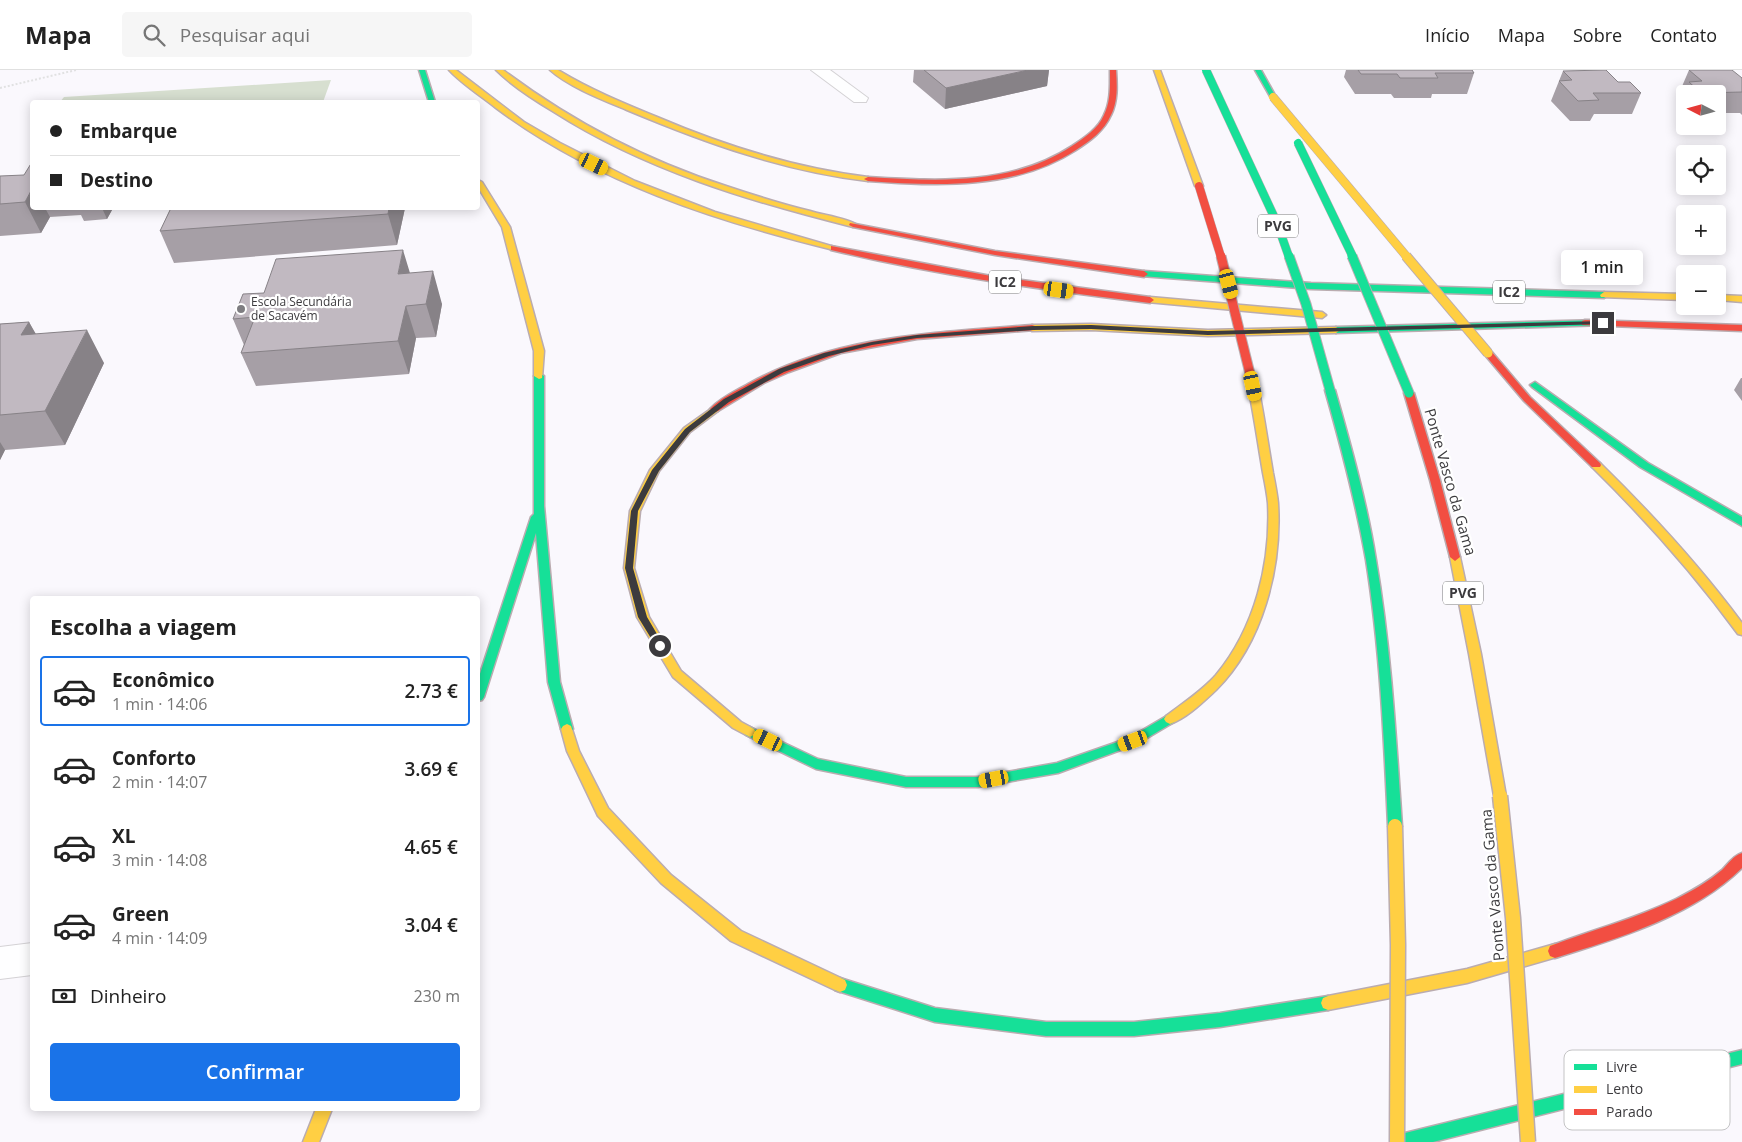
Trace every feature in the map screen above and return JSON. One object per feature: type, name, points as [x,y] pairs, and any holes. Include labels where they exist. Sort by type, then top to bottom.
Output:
[{"type":"highway","points":[[422,70],[431,100]]},
{"type":"highway","name":"IC2","points":[[452,70],[508,114],[559,146],[612,172],[671,198],[800,239],[896,262],[1041,287],[1191,305],[1337,316]]},
{"type":"highway","name":"IC2","points":[[499,70],[551,109],[598,136],[662,164],[720,187],[787,207],[926,241],[1061,263],[1195,278],[1343,288],[1676,297]]},
{"type":"highway","points":[[553,70],[608,100],[681,131],[781,163],[840,175],[899,181],[994,178],[1030,172],[1059,160],[1094,135],[1106,121],[1113,104],[1113,70]]},
{"type":"highway","points":[[1157,70],[1215,232],[1234,301],[1253,386],[1264,441],[1273,505],[1272,549],[1262,599],[1243,646],[1220,679],[1179,714],[1133,741],[1058,768],[978,782],[906,782],[816,764],[737,725],[677,674],[642,617],[629,568],[635,511],[655,470],[687,430],[726,401],[782,371],[827,355],[917,336],[1033,328],[1091,327],[1208,333],[1603,323]]},
{"type":"highway","name":"PVG","points":[[1206,70],[1277,223],[1306,304],[1348,454],[1364,524],[1378,614],[1389,728],[1395,826],[1399,1142]]},
{"type":"highway","name":"Ponte Vasco da Gama","points":[[1258,70],[1338,225],[1368,291],[1409,393],[1434,474],[1458,567],[1481,681],[1500,796],[1513,918],[1528,1142]]},
{"type":"highway","points":[[1273,98],[1527,399],[1612,480],[1671,542],[1716,595],[1742,631]]},
{"type":"highway","points":[[480,185],[506,227],[539,351],[540,506],[554,682],[573,751],[603,812],[666,879],[736,936],[833,983],[935,1015],[1046,1030],[1134,1029],[1240,1017],[1339,1001],[1467,976],[1579,944],[1680,905],[1733,870],[1742,859]]},
{"type":"highway","points":[[1726,298],[1742,299]]},
{"type":"highway","name":"IC2","points":[[1365,317],[1742,328]]},
{"type":"highway","points":[[1488,353],[1644,465],[1742,522]]},
{"type":"highway","points":[[480,691],[540,506]]},
{"type":"highway","points":[[1399,1142],[1564,1101]]},
{"type":"highway","points":[[310,1142],[323,1111]]},
{"type":"street","points":[[819,70],[860,98]]},
{"type":"street","points":[[0,963],[30,959]]},
{"type":"path","points":[[0,88],[76,70]]},
{"type":"green space","points":[[331,80],[324,100],[62,100],[64,97]]},
{"type":"building","points":[[924,70],[1028,70],[946,88]]},
{"type":"building","points":[[1358,70],[1472,70],[1474,73],[1435,73],[1438,78],[1400,78],[1397,74],[1361,74]]},
{"type":"building","points":[[1606,70],[1618,82],[1630,82],[1641,93],[1593,93],[1599,100],[1578,101],[1559,81],[1572,80],[1563,71]]},
{"type":"building","points":[[1689,70],[1732,70],[1742,78],[1742,92],[1726,92],[1726,85],[1692,85],[1689,82],[1702,81]]},
{"type":"building","points":[[30,165],[30,193],[25,202],[0,204],[0,176],[24,175]]},
{"type":"building","points":[[170,210],[389,210],[388,214],[160,231]]},
{"type":"building","points":[[403,250],[398,274],[433,271],[426,304],[406,306],[398,341],[241,353],[255,317],[233,319],[243,294],[264,293],[276,259]]},
{"type":"building","points":[[29,322],[21,335],[87,330],[45,411],[0,415],[0,324]]},
{"type":"traffic: fast","points":[[422,70],[431,100]]},
{"type":"traffic: fast","points":[[1206,70],[1277,223],[1306,304],[1330,390]]},
{"type":"traffic: fast","points":[[1258,70],[1273,97]]},
{"type":"traffic: fast","points":[[1298,143],[1357,266],[1409,393]]},
{"type":"traffic: fast","points":[[1144,274],[1311,286],[1604,295]]},
{"type":"traffic: fast","points":[[1336,330],[1603,323]]},
{"type":"traffic: fast","points":[[539,376],[539,506],[554,682],[567,729]]},
{"type":"traffic: fast","points":[[1535,385],[1644,465],[1742,522]]},
{"type":"traffic: fast","points":[[1330,390],[1363,517],[1376,593],[1389,726],[1395,826]]},
{"type":"traffic: fast","points":[[480,691],[536,517]]},
{"type":"traffic: fast","points":[[750,732],[816,764],[906,782],[978,782],[1058,768],[1133,741],[1170,719]]},
{"type":"traffic: fast","points":[[840,985],[935,1015],[1046,1029],[1134,1029],[1220,1020],[1328,1003]]},
{"type":"traffic: fast","points":[[1730,1060],[1742,1057]]},
{"type":"traffic: fast","points":[[1401,1142],[1564,1101]]},
{"type":"traffic: slow","points":[[452,70],[522,123],[594,165],[633,183],[712,214],[834,248]]},
{"type":"traffic: slow","points":[[499,70],[538,99],[579,125],[667,167],[759,199],[853,225]]},
{"type":"traffic: slow","points":[[553,70],[614,102],[704,139],[758,157],[813,171],[868,179]]},
{"type":"traffic: slow","points":[[1157,70],[1199,186]]},
{"type":"traffic: slow","points":[[1273,97],[1488,353]]},
{"type":"traffic: slow","points":[[480,185],[506,227],[539,351],[539,376]]},
{"type":"traffic: slow","points":[[1604,295],[1676,297]]},
{"type":"traffic: slow","points":[[1726,298],[1742,299]]},
{"type":"traffic: slow","points":[[1150,300],[1322,315]]},
{"type":"traffic: slow","points":[[1032,328],[1091,327],[1208,333],[1336,330]]},
{"type":"traffic: slow","points":[[1170,719],[1197,700],[1219,679],[1237,655],[1251,628],[1261,600],[1268,570],[1272,539],[1273,503],[1253,386]]},
{"type":"traffic: slow","points":[[715,409],[687,430],[655,470],[635,511],[629,568],[643,617],[677,674],[737,725],[750,732]]},
{"type":"traffic: slow","points":[[1596,465],[1673,545],[1742,631]]},
{"type":"traffic: slow","points":[[1455,557],[1475,654],[1500,796]]},
{"type":"traffic: slow","points":[[567,729],[573,751],[603,812],[666,879],[736,936],[840,985]]},
{"type":"traffic: slow","points":[[1500,796],[1513,918],[1528,1142]]},
{"type":"traffic: slow","points":[[1395,826],[1398,945],[1397,1142]]},
{"type":"traffic: slow","points":[[1328,1003],[1467,976],[1555,951]]},
{"type":"traffic: slow","points":[[311,1142],[323,1111]]},
{"type":"traffic: jam","points":[[868,179],[923,182],[979,180],[1007,176],[1034,169],[1059,158],[1082,143],[1106,119],[1112,99],[1113,70]]},
{"type":"traffic: jam","points":[[1199,186],[1222,260],[1253,386]]},
{"type":"traffic: jam","points":[[853,225],[995,253],[1144,274]]},
{"type":"traffic: jam","points":[[834,248],[912,265],[1070,290],[1150,300]]},
{"type":"traffic: jam","points":[[1585,323],[1742,328]]},
{"type":"traffic: jam","points":[[715,409],[737,394],[786,370],[811,360],[864,345],[946,333],[1032,328]]},
{"type":"traffic: jam","points":[[1488,353],[1527,399],[1596,465]]},
{"type":"traffic: jam","points":[[1409,393],[1435,480],[1455,557]]},
{"type":"traffic: jam","points":[[1555,951],[1629,926],[1682,903],[1726,875],[1742,859]]},
{"type":"place","name":"Escola Secundária de Sacavém","points":[[241,309]]},
{"type":"route","points":[[660,646],[642,617],[629,568],[635,511],[655,470],[687,430],[726,401],[782,371],[827,355],[917,336],[1033,328],[1091,327],[1208,333],[1603,323]]}]
